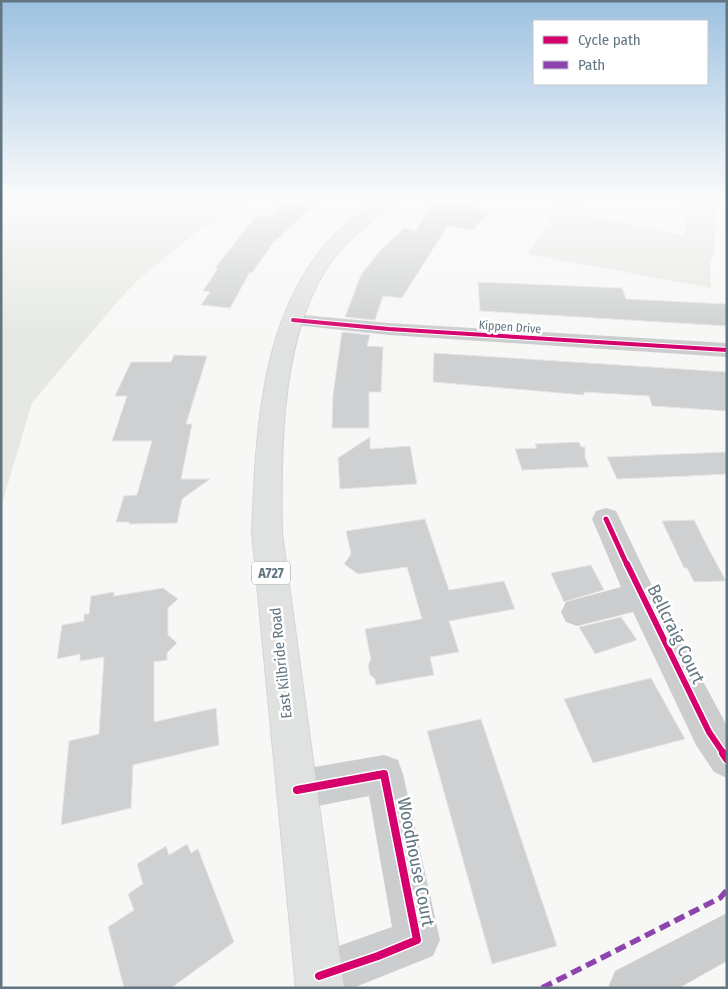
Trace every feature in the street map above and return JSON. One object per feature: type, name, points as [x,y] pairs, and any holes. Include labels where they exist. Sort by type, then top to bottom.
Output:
[{"type":"main road","name":"East Kilbride Road","points":[[319,982],[267,533],[268,459],[281,359],[292,320],[309,283],[337,243]]},
{"type":"street","name":"Kippen Drive","points":[[292,320],[389,329],[727,350]]},
{"type":"street","name":"Bellcraig Court","points":[[606,519],[641,596],[709,732],[727,758]]},
{"type":"street","points":[[577,612],[641,596]]},
{"type":"street","name":"Woodhouse Court","points":[[297,790],[384,774],[417,940],[319,982]]},
{"type":"street","points":[[632,988],[727,936]]},
{"type":"shaded area","points":[[1,243],[183,243],[138,280],[117,302],[32,403],[1,507]]},
{"type":"shaded area","points":[[535,243],[715,243],[715,250],[710,264],[711,288],[528,254]]},
{"type":"building","points":[[235,243],[273,243],[252,273],[250,272],[230,308],[201,305],[210,292],[203,291],[218,268],[215,268]]},
{"type":"building","points":[[388,243],[437,243],[402,298],[383,296],[375,320],[345,317],[361,275]]},
{"type":"building","points":[[478,282],[622,288],[626,299],[727,304],[727,326],[480,311]]},
{"type":"building","points":[[342,332],[370,335],[367,346],[383,347],[381,392],[369,392],[369,428],[332,428],[333,395]]},
{"type":"building","points":[[434,353],[727,372],[727,411],[652,406],[649,396],[584,392],[584,395],[433,382]]},
{"type":"building","points":[[174,355],[207,356],[186,424],[192,424],[181,479],[210,479],[182,499],[177,523],[129,524],[129,522],[116,522],[124,496],[137,495],[152,441],[112,441],[127,396],[115,396],[131,362],[171,362]]},
{"type":"building","points":[[370,437],[370,449],[410,446],[417,484],[340,489],[338,458]]},
{"type":"building","points":[[579,442],[581,447],[585,447],[585,457],[589,467],[522,470],[515,449],[537,448],[535,444]]},
{"type":"building","points":[[727,452],[727,474],[617,479],[607,457]]},
{"type":"building","points":[[425,519],[449,590],[504,581],[515,609],[449,621],[459,652],[430,657],[434,675],[376,685],[375,679],[370,675],[368,665],[371,660],[365,629],[422,619],[407,567],[358,574],[344,564],[351,554],[346,531]]},
{"type":"building","points":[[694,520],[726,581],[694,582],[687,568],[684,568],[662,521]]},
{"type":"building","points":[[591,565],[604,590],[564,602],[551,573]]},
{"type":"building","points":[[163,588],[178,599],[168,608],[168,635],[177,643],[167,653],[167,660],[154,662],[154,722],[216,708],[219,745],[133,765],[131,808],[61,825],[69,741],[99,734],[104,657],[80,661],[80,654],[57,659],[62,625],[84,621],[84,614],[89,614],[91,596],[114,592],[114,596]]},
{"type":"building","points":[[621,617],[637,640],[595,654],[579,627]]},
{"type":"building","points":[[651,678],[685,739],[593,763],[564,699]]},
{"type":"building","points":[[481,719],[557,946],[492,964],[427,731]]},
{"type":"building","points":[[187,844],[191,853],[198,849],[234,942],[171,988],[124,988],[108,927],[134,910],[128,894],[143,884],[137,864],[166,846],[169,855]]},
{"type":"marked path","points":[[542,988],[720,898],[727,890]]},
{"type":"cycle path","points":[[293,320],[389,329],[727,350]]},
{"type":"cycle path","points":[[606,519],[641,596],[709,732],[727,759]]},
{"type":"cycle path","points":[[297,790],[384,774],[417,940],[378,956],[319,976]]}]
